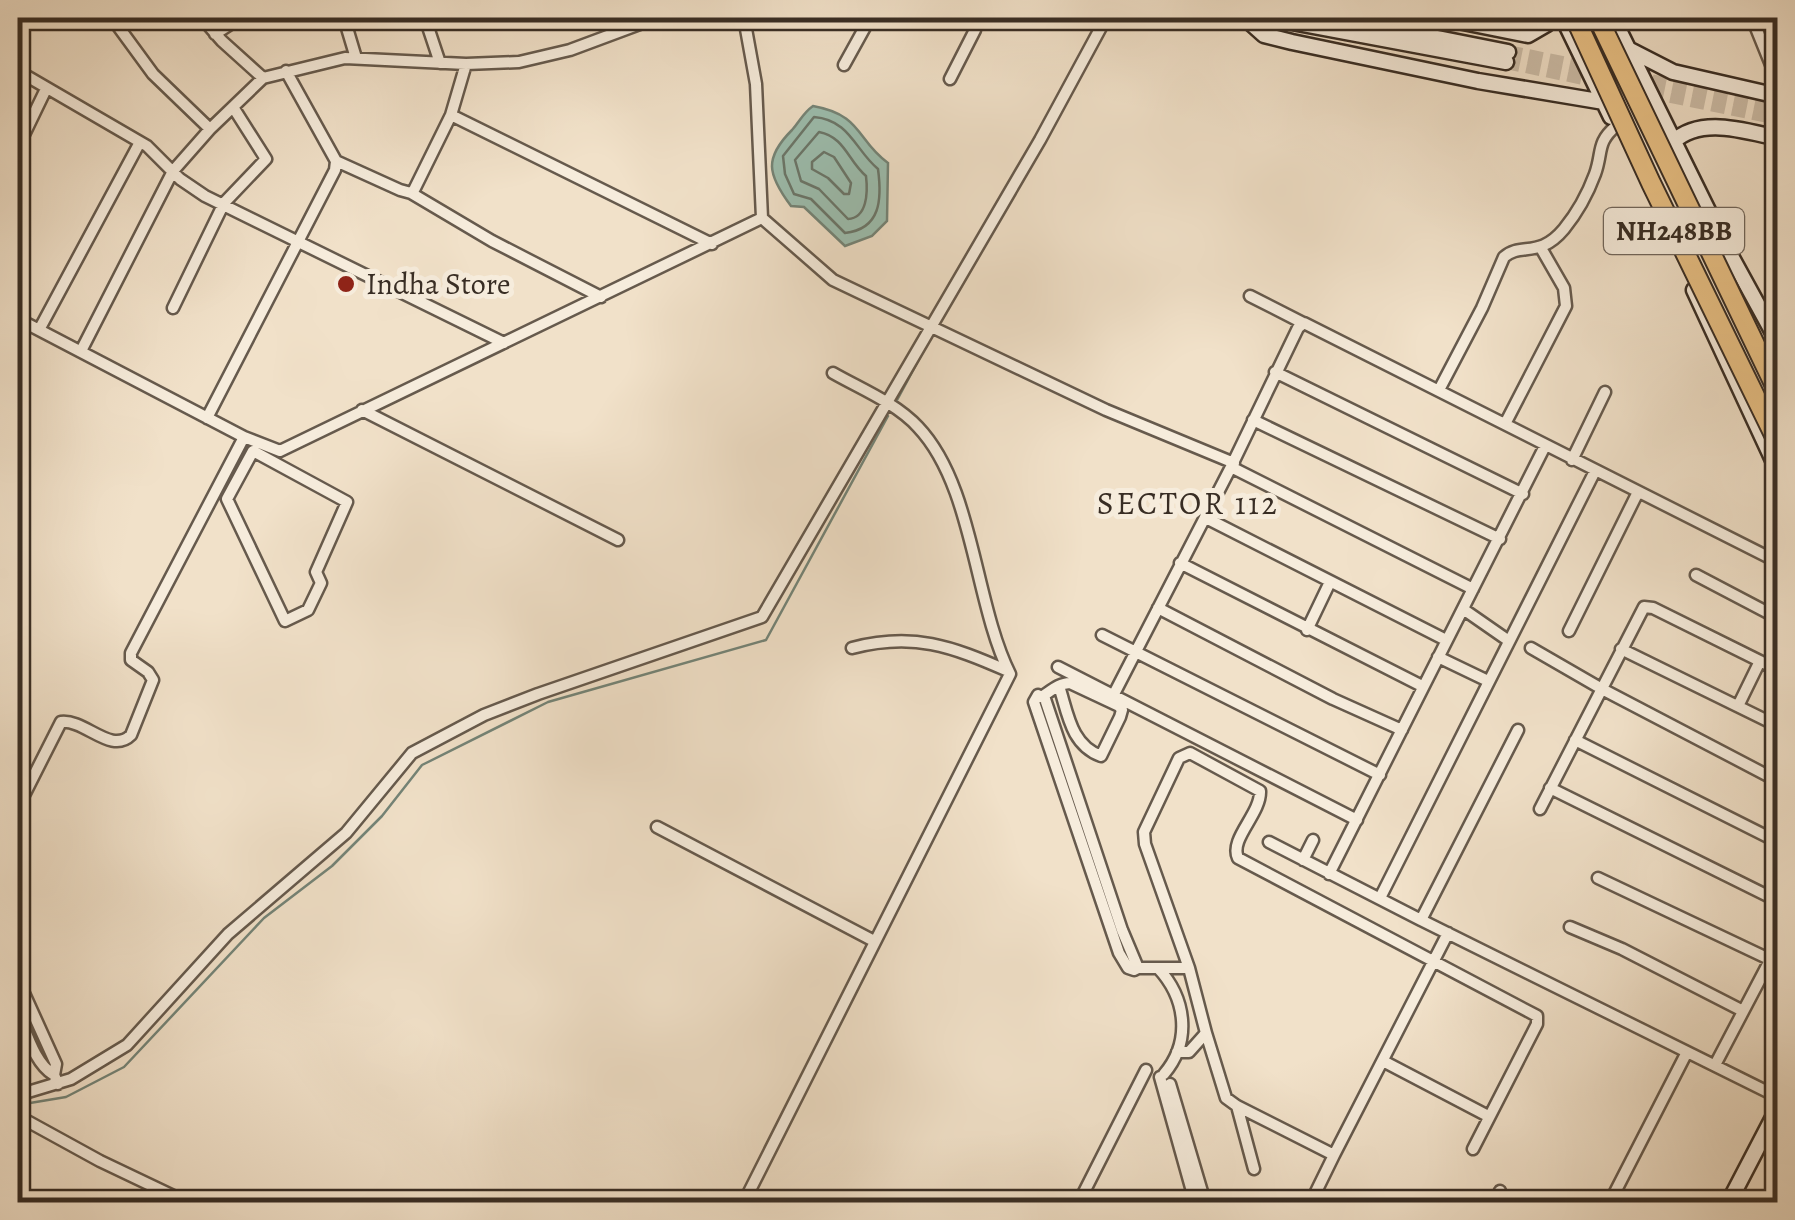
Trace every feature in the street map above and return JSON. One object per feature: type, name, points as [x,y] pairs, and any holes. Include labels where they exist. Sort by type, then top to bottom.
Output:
[{"type":"highway","name":"NH248BB","points":[[1575,18],[1778,442]]},
{"type":"highway","name":"NH248BB","points":[[1598,18],[1778,392]]},
{"type":"street","points":[[112,18],[153,74],[210,130]]},
{"type":"street","points":[[202,18],[263,78]]},
{"type":"street","points":[[215,34],[240,18]]},
{"type":"street","points":[[344,18],[356,58]]},
{"type":"street","points":[[425,18],[440,63]]},
{"type":"street","points":[[431,32],[440,18]]},
{"type":"street","points":[[81,351],[173,171],[263,78],[356,58],[508,64],[538,58],[656,18]]},
{"type":"street","points":[[744,18],[756,84],[762,218],[828,278],[1106,410],[1232,465],[1473,589]]},
{"type":"street","points":[[844,65],[870,18]]},
{"type":"street","points":[[950,78],[975,30],[976,18]]},
{"type":"street","points":[[18,1095],[86,1072],[127,1045],[228,934],[346,832],[412,752],[484,715],[538,694],[762,618],[1040,140],[1106,18]]},
{"type":"street","points":[[1244,18],[1264,35],[1292,42],[1478,81],[1604,102]]},
{"type":"street","points":[[1270,18],[1506,57],[1337,18]]},
{"type":"street","points":[[1443,18],[1528,35],[1552,18]]},
{"type":"street","points":[[1563,18],[1778,471]]},
{"type":"street","points":[[1613,18],[1778,342]]},
{"type":"street","points":[[1752,18],[1778,82]]},
{"type":"street","points":[[1758,31],[1766,18]]},
{"type":"street","points":[[1629,50],[1673,72],[1778,96]]},
{"type":"street","points":[[411,193],[451,114],[466,64]]},
{"type":"street","points":[[18,71],[140,142],[193,190],[504,343]]},
{"type":"street","points":[[286,71],[336,162],[411,193],[492,241],[601,297]]},
{"type":"street","points":[[18,148],[46,89]]},
{"type":"street","points":[[173,308],[224,203],[267,156],[232,107]]},
{"type":"street","points":[[451,114],[712,244]]},
{"type":"street","points":[[1440,390],[1504,257],[1510,252],[1541,248],[1562,231],[1588,192],[1602,140],[1616,126]]},
{"type":"street","points":[[1673,142],[1683,133],[1711,128],[1778,138]]},
{"type":"street","points":[[39,330],[140,142]]},
{"type":"street","points":[[206,418],[336,162]]},
{"type":"street","points":[[18,319],[244,437],[270,454],[346,502],[316,572],[321,584],[308,610],[285,621],[227,499],[253,451],[270,454],[284,450],[762,218]]},
{"type":"street","points":[[1505,424],[1566,306],[1564,288],[1541,248]]},
{"type":"street","points":[[1250,296],[1778,562]]},
{"type":"street","points":[[1114,694],[1303,323]]},
{"type":"street","points":[[744,1202],[1010,674],[941,462],[920,428],[832,372]]},
{"type":"street","points":[[1276,372],[1523,494]]},
{"type":"street","points":[[1572,460],[1605,392]]},
{"type":"street","points":[[362,410],[618,540]]},
{"type":"street","points":[[1253,420],[1500,538]]},
{"type":"street","points":[[18,807],[61,722],[72,721],[116,743],[131,735],[153,680],[131,660],[130,653],[244,437]]},
{"type":"street","points":[[1329,874],[1546,446]]},
{"type":"street","points":[[1380,898],[1595,471]]},
{"type":"street","points":[[1569,630],[1638,492]]},
{"type":"street","points":[[1206,518],[1446,640]]},
{"type":"street","points":[[1180,564],[1422,686]]},
{"type":"street","points":[[1696,575],[1778,618]]},
{"type":"street","points":[[1308,630],[1330,582]]},
{"type":"street","points":[[1540,809],[1620,649],[1640,612],[1648,606],[1778,670]]},
{"type":"street","points":[[1158,608],[1402,730]]},
{"type":"street","points":[[1463,608],[1509,641]]},
{"type":"street","points":[[1102,634],[1380,775]]},
{"type":"street","points":[[852,648],[891,640],[927,641],[1009,671]]},
{"type":"street","points":[[1532,648],[1602,689],[1778,780]]},
{"type":"street","points":[[1620,649],[1778,726]]},
{"type":"street","points":[[1438,656],[1488,681]]},
{"type":"street","points":[[1738,706],[1760,661]]},
{"type":"street","points":[[1058,667],[1357,820]]},
{"type":"street","points":[[1059,686],[1078,741],[1084,749],[1101,756],[1121,708],[1075,684],[1059,686],[1035,697],[1034,702],[1111,914],[1121,958],[1134,970],[1188,968]]},
{"type":"street","points":[[1422,920],[1518,730]]},
{"type":"street","points":[[1575,740],[1778,842]]},
{"type":"street","points":[[1334,1155],[1226,1098],[1144,837],[1174,766],[1187,753],[1260,791],[1259,806],[1236,848],[1238,858],[1537,1016],[1537,1024],[1473,1150]]},
{"type":"street","points":[[1550,788],[1778,901]]},
{"type":"street","points":[[657,827],[874,941]]},
{"type":"street","points":[[1303,860],[1312,840]]},
{"type":"street","points":[[1269,842],[1778,1096]]},
{"type":"street","points":[[1598,878],[1770,959]]},
{"type":"street","points":[[1570,927],[1622,949],[1743,1012]]},
{"type":"street","points":[[1312,1202],[1448,933]]},
{"type":"street","points":[[1715,1066],[1778,945]]},
{"type":"street","points":[[1158,968],[1175,989],[1184,1020],[1177,1052],[1164,1078],[1195,1202]]},
{"type":"street","points":[[18,980],[56,1064],[56,1080]]},
{"type":"street","points":[[18,1014],[38,1059],[56,1080]]},
{"type":"street","points":[[1177,1052],[1189,1052],[1206,1033]]},
{"type":"street","points":[[1610,1202],[1687,1052]]},
{"type":"street","points":[[1383,1061],[1488,1116]]},
{"type":"street","points":[[1079,1202],[1146,1070]]},
{"type":"street","points":[[1236,1106],[1254,1169]]},
{"type":"street","points":[[1173,1113],[1205,1202]]},
{"type":"street","points":[[1750,1202],[1732,1198],[1776,1114]]},
{"type":"street","points":[[18,1116],[186,1202]]},
{"type":"street","points":[[1494,1202],[1500,1191]]},
{"type":"water","points":[[813,106],[841,115],[888,163],[887,221],[872,236],[845,246],[804,207],[791,206],[773,175],[777,149]]},
{"type":"waterway","points":[[896,402],[931,337]]},
{"type":"waterway","points":[[18,1105],[66,1097],[124,1067],[264,918],[332,866],[382,816],[422,765],[548,702],[766,640],[888,416]]},
{"type":"tunnel","points":[[1508,52],[1778,107]]},
{"type":"tunnel","points":[[1506,62],[1778,118]]},
{"type":"place","name":"Indha Store","points":[[346,284]]},
{"type":"district","name":"SECTOR 112","points":[[1188,503]]}]
